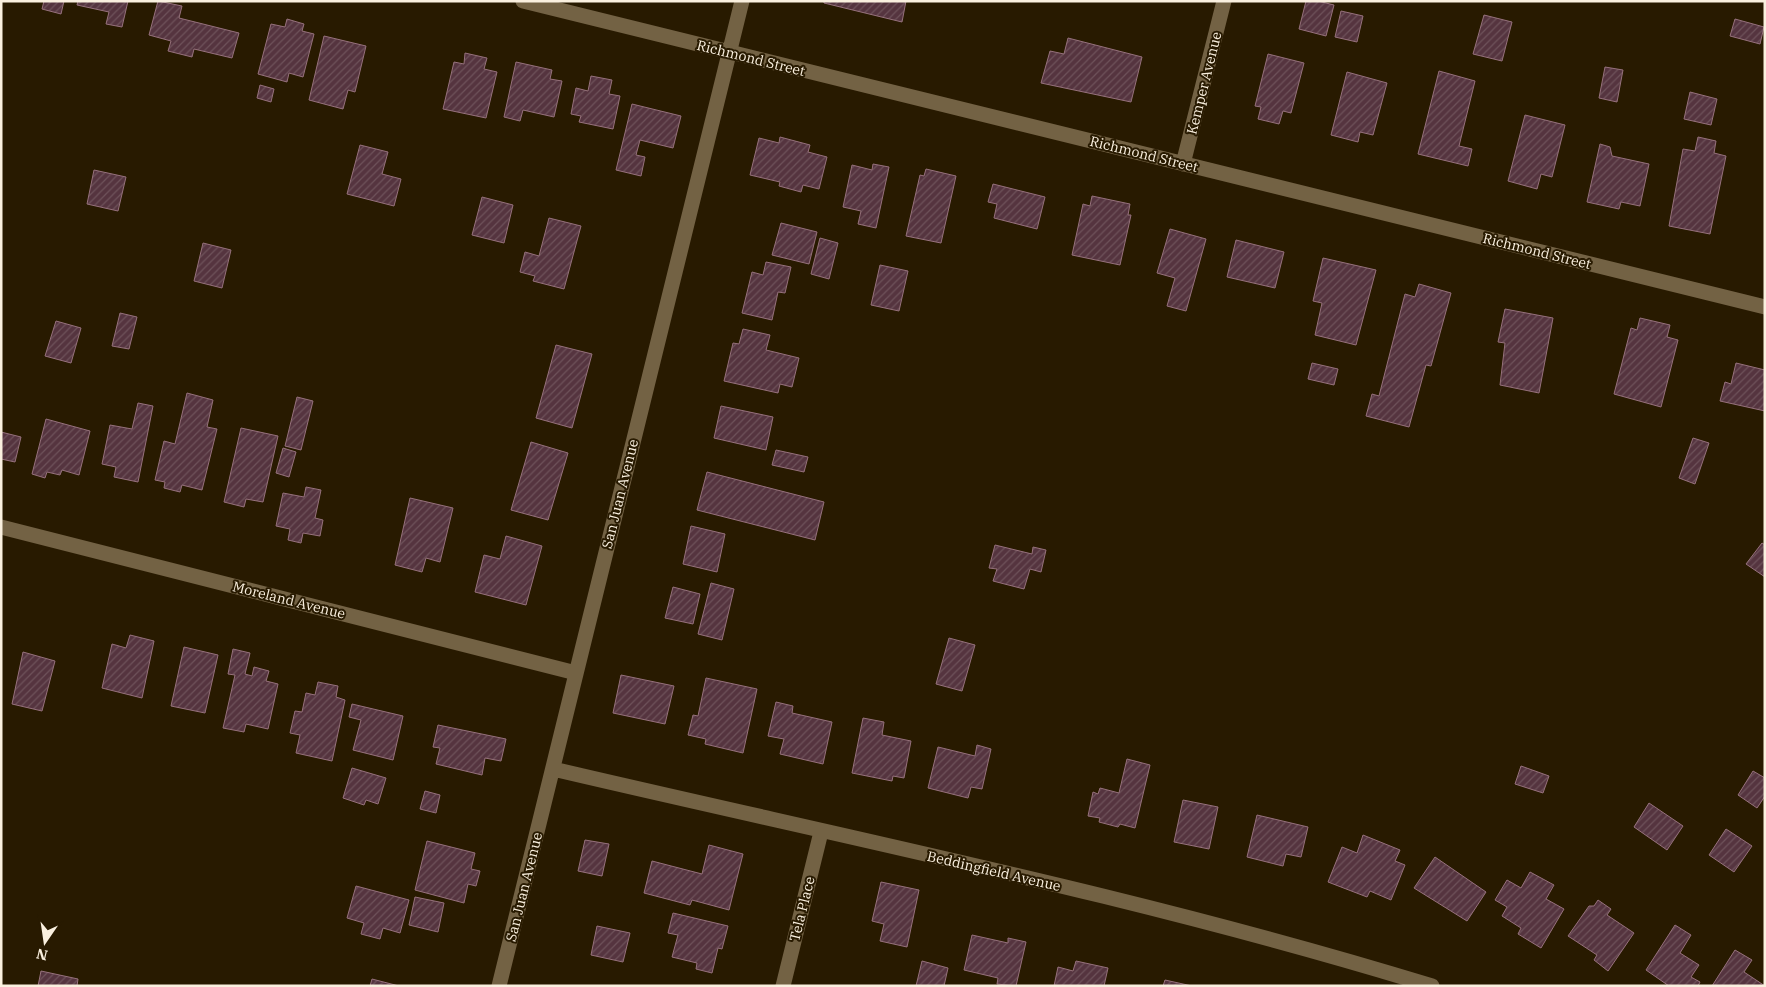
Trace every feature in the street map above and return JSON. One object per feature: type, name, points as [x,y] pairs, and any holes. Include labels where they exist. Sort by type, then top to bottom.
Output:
[{"type":"street","name":"Richmond Street","points":[[523,1],[1765,307]]},
{"type":"street","name":"San Juan Avenue","points":[[499,986],[742,1]]},
{"type":"street","name":"Kemper Avenue","points":[[1184,164],[1224,1]]},
{"type":"street","name":"Moreland Avenue","points":[[1,527],[576,673]]},
{"type":"street","name":"Beddingfield Avenue","points":[[554,769],[1195,918],[1327,953],[1432,986]]},
{"type":"street","name":"Tela Place","points":[[783,986],[821,832]]},
{"type":"building","points":[[44,1],[64,1],[61,14],[42,9]]},
{"type":"building","points":[[78,1],[128,1],[122,27],[106,24],[109,12],[77,5]]},
{"type":"building","points":[[158,1],[182,6],[179,18],[239,33],[232,58],[194,49],[192,57],[168,51],[171,41],[149,35]]},
{"type":"building","points":[[824,1],[906,1],[902,22],[824,3]]},
{"type":"building","points":[[1306,1],[1318,1],[1334,5],[1326,36],[1299,29]]},
{"type":"building","points":[[1341,11],[1363,16],[1357,42],[1335,37]]},
{"type":"building","points":[[1484,15],[1512,22],[1502,61],[1473,54]]},
{"type":"building","points":[[287,19],[304,24],[302,31],[314,34],[303,77],[289,73],[287,82],[258,74],[271,24],[285,27]]},
{"type":"building","points":[[1735,19],[1764,27],[1760,44],[1730,36]]},
{"type":"building","points":[[324,36],[366,46],[355,92],[348,90],[343,109],[309,100]]},
{"type":"building","points":[[1068,38],[1142,57],[1131,102],[1041,83],[1050,51],[1064,54]]},
{"type":"building","points":[[465,53],[487,58],[484,69],[497,72],[486,118],[443,109],[454,62],[464,64]]},
{"type":"building","points":[[1268,54],[1304,63],[1291,113],[1283,111],[1279,124],[1258,119],[1261,107],[1255,106]]},
{"type":"building","points":[[516,62],[552,70],[550,79],[562,81],[554,117],[523,110],[520,121],[504,117]]},
{"type":"building","points":[[1605,67],[1623,70],[1617,102],[1599,98]]},
{"type":"building","points":[[1439,71],[1475,81],[1459,146],[1472,149],[1468,166],[1418,154]]},
{"type":"building","points":[[1347,72],[1387,83],[1373,135],[1360,132],[1358,142],[1331,135]]},
{"type":"building","points":[[591,76],[612,80],[609,94],[620,96],[613,129],[579,122],[581,116],[571,114],[576,88],[588,91]]},
{"type":"building","points":[[260,85],[274,89],[271,102],[257,98]]},
{"type":"building","points":[[1690,92],[1717,99],[1711,125],[1684,119]]},
{"type":"building","points":[[632,104],[681,116],[673,148],[640,140],[636,155],[645,157],[641,176],[616,170]]},
{"type":"building","points":[[1525,115],[1565,125],[1552,177],[1541,174],[1537,189],[1508,181]]},
{"type":"building","points":[[780,137],[810,145],[808,152],[827,157],[819,189],[803,185],[801,192],[779,186],[780,182],[750,175],[759,138],[779,143]]},
{"type":"building","points":[[1698,137],[1716,141],[1714,153],[1726,156],[1710,234],[1669,226],[1683,149],[1695,151]]},
{"type":"building","points":[[1600,144],[1610,147],[1612,156],[1649,164],[1640,206],[1621,202],[1619,209],[1587,202]]},
{"type":"building","points":[[360,145],[388,152],[382,174],[401,179],[394,206],[347,194]]},
{"type":"building","points":[[873,164],[889,167],[876,228],[858,224],[861,211],[843,207],[852,165],[872,170]]},
{"type":"building","points":[[926,169],[956,176],[941,243],[906,236],[920,175],[924,176]]},
{"type":"building","points":[[94,170],[126,177],[118,211],[87,204]]},
{"type":"building","points":[[993,184],[1045,197],[1037,229],[994,218],[997,204],[988,202]]},
{"type":"building","points":[[1092,196],[1130,204],[1128,215],[1131,215],[1120,265],[1072,255],[1083,204],[1090,206]]},
{"type":"building","points":[[482,197],[513,205],[504,243],[472,235]]},
{"type":"building","points":[[549,218],[581,226],[564,289],[533,281],[535,276],[520,272],[525,252],[539,256]]},
{"type":"building","points":[[781,223],[817,232],[809,264],[772,255]]},
{"type":"building","points":[[1170,229],[1206,239],[1186,311],[1167,306],[1175,278],[1157,273]]},
{"type":"building","points":[[820,238],[838,243],[829,279],[811,274]]},
{"type":"building","points":[[1236,240],[1284,252],[1275,288],[1227,277]]},
{"type":"building","points":[[203,243],[231,250],[222,288],[194,281]]},
{"type":"building","points":[[1323,258],[1376,270],[1356,345],[1315,335],[1322,303],[1313,301]]},
{"type":"building","points":[[766,262],[791,267],[785,293],[778,292],[772,320],[742,313],[752,272],[763,275]]},
{"type":"building","points":[[880,265],[908,271],[899,311],[871,305]]},
{"type":"building","points":[[1419,284],[1451,293],[1431,366],[1426,365],[1409,427],[1366,416],[1372,394],[1379,396],[1405,294],[1415,297]]},
{"type":"building","points":[[1505,309],[1553,318],[1539,393],[1500,385],[1505,343],[1498,342]]},
{"type":"building","points":[[120,313],[137,317],[129,349],[112,346]]},
{"type":"building","points":[[1640,318],[1670,325],[1667,337],[1678,340],[1661,407],[1614,394],[1631,328],[1637,330]]},
{"type":"building","points":[[56,321],[81,328],[71,363],[45,356]]},
{"type":"building","points":[[743,329],[770,335],[766,350],[799,358],[792,387],[780,384],[778,393],[724,381],[733,343],[739,344]]},
{"type":"building","points":[[556,345],[592,354],[572,428],[536,418]]},
{"type":"building","points":[[1312,363],[1338,369],[1334,385],[1308,379]]},
{"type":"building","points":[[1736,363],[1765,370],[1765,411],[1720,401],[1725,382],[1731,384]]},
{"type":"building","points":[[187,393],[213,400],[207,427],[217,429],[202,490],[182,485],[180,492],[164,488],[165,482],[155,480],[164,441],[175,444]]},
{"type":"building","points":[[297,397],[313,401],[301,450],[285,446]]},
{"type":"building","points":[[138,403],[153,406],[138,482],[114,477],[116,467],[102,464],[110,425],[132,429]]},
{"type":"building","points":[[721,406],[773,417],[766,450],[714,438]]},
{"type":"building","points":[[46,419],[90,431],[79,475],[62,470],[60,475],[47,472],[45,478],[32,474]]},
{"type":"building","points":[[241,428],[278,436],[263,502],[246,499],[244,507],[224,502]]},
{"type":"building","points":[[1,432],[21,437],[15,462],[1,459]]},
{"type":"building","points":[[1693,438],[1709,443],[1695,484],[1679,478]]},
{"type":"building","points":[[531,442],[568,453],[548,520],[511,510]]},
{"type":"building","points":[[283,448],[296,452],[289,477],[276,473]]},
{"type":"building","points":[[776,450],[808,457],[804,472],[772,465]]},
{"type":"building","points":[[707,472],[824,502],[815,540],[697,510]]},
{"type":"building","points":[[306,487],[321,490],[315,518],[323,520],[320,536],[303,533],[301,543],[288,540],[290,529],[276,526],[283,493],[304,497]]},
{"type":"building","points":[[410,498],[453,508],[440,562],[426,558],[422,572],[395,565]]},
{"type":"building","points":[[691,526],[725,534],[717,572],[683,564]]},
{"type":"building","points":[[506,536],[542,546],[526,605],[475,592],[484,555],[500,559]]},
{"type":"building","points":[[1762,543],[1765,545],[1765,577],[1746,564]]},
{"type":"building","points":[[995,545],[1032,554],[1033,547],[1046,550],[1041,572],[1030,569],[1024,589],[993,581],[997,569],[989,568]]},
{"type":"building","points":[[711,583],[734,589],[722,640],[698,634]]},
{"type":"building","points":[[673,587],[700,594],[693,624],[665,618]]},
{"type":"building","points":[[130,635],[154,641],[142,698],[102,688],[112,644],[126,648]]},
{"type":"building","points":[[949,638],[975,645],[962,691],[936,684]]},
{"type":"building","points":[[184,647],[218,655],[205,713],[171,706]]},
{"type":"building","points":[[233,649],[250,653],[245,674],[252,676],[254,667],[269,671],[266,681],[278,684],[268,729],[246,724],[244,732],[223,728],[235,675],[228,674]]},
{"type":"building","points":[[23,652],[55,661],[42,711],[12,704]]},
{"type":"building","points":[[621,675],[674,686],[665,724],[613,713]]},
{"type":"building","points":[[706,678],[757,689],[743,753],[705,744],[706,739],[688,735],[693,715],[698,716]]},
{"type":"building","points":[[318,682],[338,686],[336,697],[345,700],[332,761],[296,753],[300,735],[290,733],[295,711],[302,712],[306,693],[315,695]]},
{"type":"building","points":[[776,702],[793,706],[792,713],[832,722],[823,764],[780,754],[784,739],[768,736]]},
{"type":"building","points":[[352,704],[403,716],[393,760],[353,750],[361,720],[349,717]]},
{"type":"building","points":[[863,718],[884,722],[882,735],[911,741],[904,778],[893,776],[892,781],[852,773]]},
{"type":"building","points":[[438,725],[506,739],[501,761],[485,758],[482,775],[436,764],[440,748],[433,747]]},
{"type":"building","points":[[977,745],[991,749],[982,789],[971,787],[968,798],[928,788],[938,747],[975,756]]},
{"type":"building","points":[[1127,759],[1150,765],[1135,828],[1120,824],[1118,827],[1099,822],[1100,818],[1088,816],[1093,792],[1098,794],[1100,788],[1119,793]]},
{"type":"building","points":[[1521,766],[1549,776],[1543,793],[1515,784]]},
{"type":"building","points":[[352,768],[386,778],[378,804],[366,800],[364,805],[343,798]]},
{"type":"building","points":[[1753,771],[1765,778],[1765,796],[1757,808],[1738,795]]},
{"type":"building","points":[[425,791],[440,795],[436,813],[420,809]]},
{"type":"building","points":[[1183,800],[1218,807],[1209,849],[1174,842]]},
{"type":"building","points":[[1649,803],[1683,826],[1667,850],[1634,827]]},
{"type":"building","points":[[1257,815],[1308,827],[1301,857],[1286,854],[1283,866],[1247,857]]},
{"type":"building","points":[[1726,829],[1752,846],[1734,872],[1709,855]]},
{"type":"building","points":[[1363,835],[1400,850],[1395,861],[1405,865],[1391,900],[1370,891],[1367,897],[1328,882],[1342,847],[1357,853]]},
{"type":"building","points":[[585,840],[609,844],[602,876],[578,871]]},
{"type":"building","points":[[427,841],[475,853],[471,869],[480,871],[476,886],[468,884],[464,903],[415,890]]},
{"type":"building","points":[[709,845],[743,854],[729,910],[692,900],[690,905],[644,893],[652,861],[702,874]]},
{"type":"building","points":[[1435,857],[1486,892],[1467,921],[1414,888]]},
{"type":"building","points":[[1530,872],[1554,885],[1546,899],[1564,909],[1541,948],[1518,934],[1521,928],[1502,916],[1507,907],[1495,900],[1507,880],[1521,888]]},
{"type":"building","points":[[881,882],[919,890],[907,947],[880,941],[884,924],[872,921]]},
{"type":"building","points":[[356,886],[409,900],[400,933],[383,928],[380,939],[361,934],[364,923],[347,918]]},
{"type":"building","points":[[415,897],[444,903],[438,932],[409,925]]},
{"type":"building","points":[[1598,900],[1611,909],[1607,915],[1634,933],[1608,971],[1594,960],[1597,955],[1568,936],[1589,906],[1594,906]]},
{"type":"building","points":[[673,913],[728,926],[722,949],[718,948],[712,973],[696,969],[697,963],[672,957],[678,935],[668,933]]},
{"type":"building","points":[[1675,925],[1691,935],[1680,953],[1699,965],[1691,977],[1700,982],[1698,986],[1669,986],[1646,970]]},
{"type":"building","points":[[597,926],[630,933],[623,962],[591,955]]},
{"type":"building","points":[[972,935],[1008,943],[1008,938],[1026,942],[1016,986],[997,984],[998,978],[964,970]]},
{"type":"building","points":[[1735,950],[1752,960],[1744,972],[1765,986],[1712,986]]},
{"type":"building","points":[[922,961],[948,968],[944,986],[916,986]]},
{"type":"building","points":[[1076,961],[1108,968],[1104,986],[1054,986],[1058,967],[1073,971]]},
{"type":"building","points":[[41,971],[78,979],[77,986],[38,986]]},
{"type":"building","points":[[372,979],[399,986],[370,986]]},
{"type":"building","points":[[1165,980],[1192,986],[1163,986]]}]
